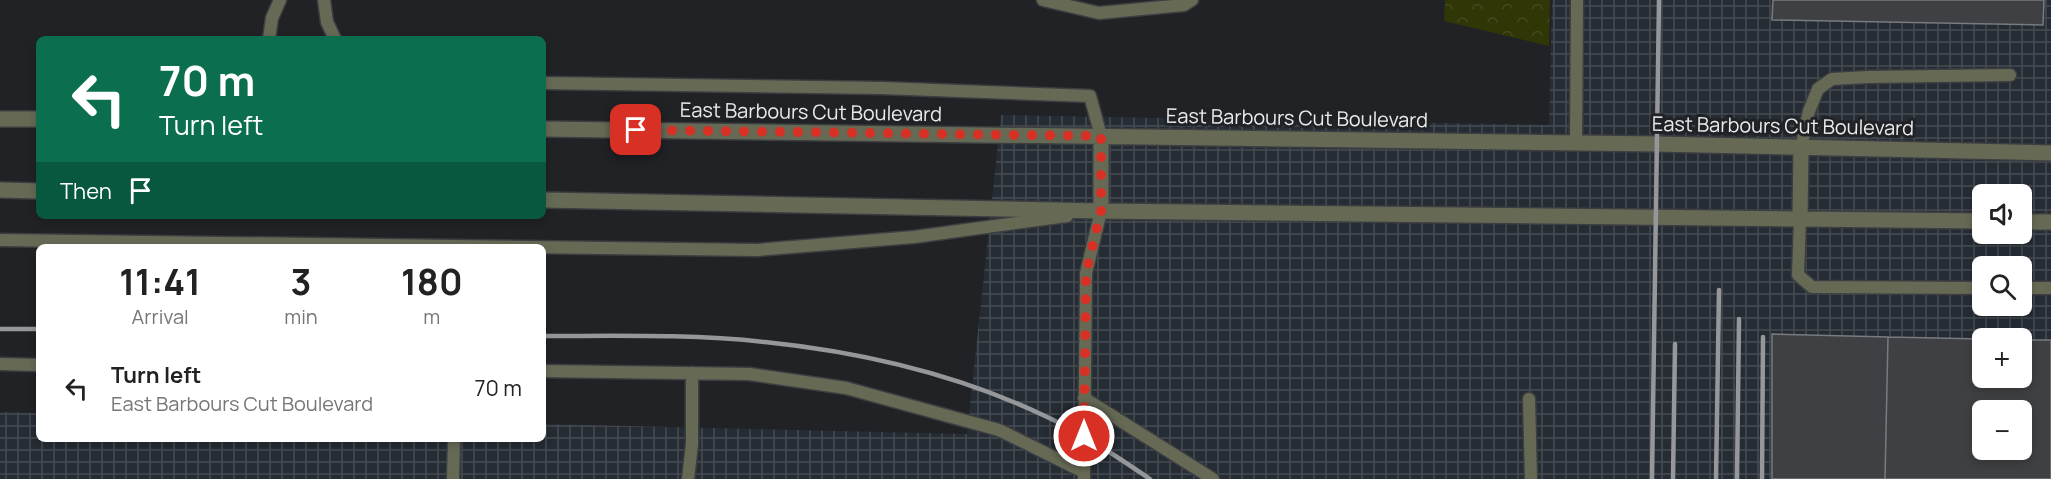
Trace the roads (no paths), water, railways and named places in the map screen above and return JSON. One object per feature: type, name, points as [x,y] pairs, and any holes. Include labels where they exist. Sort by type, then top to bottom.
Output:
[{"type":"street","points":[[0,119],[36,119]]},
{"type":"street","name":"East Barbours Cut Boulevard","points":[[546,129],[1576,143],[2051,153]]},
{"type":"street","points":[[1101,136],[1101,211]]},
{"type":"street","points":[[1800,219],[1801,148]]},
{"type":"street","points":[[0,190],[36,191]]},
{"type":"street","points":[[546,200],[1101,211],[1972,221]]},
{"type":"street","points":[[2032,222],[2051,222]]},
{"type":"lane","points":[[269,36],[272,18],[280,0]]},
{"type":"lane","points":[[324,0],[327,22],[334,36]]},
{"type":"lane","points":[[1043,0],[1099,13],[1184,5],[1192,0]]},
{"type":"lane","points":[[1576,143],[1577,0]]},
{"type":"lane","points":[[1801,148],[1809,111],[1818,89],[1832,79],[2010,75]]},
{"type":"lane","points":[[546,82],[882,88],[1090,96],[1101,136]]},
{"type":"lane","points":[[546,247],[757,250],[914,237],[1101,211],[1086,273],[1084,475],[999,430],[846,388],[749,374],[546,371]]},
{"type":"lane","points":[[1800,219],[1798,275],[1812,287],[1972,288]]},
{"type":"lane","points":[[0,240],[303,244]]},
{"type":"lane","points":[[2032,288],[2051,288]]},
{"type":"lane","points":[[0,364],[36,365]]},
{"type":"lane","points":[[688,479],[692,444],[692,373]]},
{"type":"lane","points":[[1084,398],[1213,479]]},
{"type":"lane","points":[[1529,399],[1531,479]]},
{"type":"lane","points":[[453,479],[454,442]]},
{"type":"railway","points":[[1652,479],[1659,0]]},
{"type":"railway","points":[[1716,479],[1719,290]]},
{"type":"railway","points":[[1737,479],[1739,319]]},
{"type":"railway","points":[[0,329],[36,329]]},
{"type":"railway","points":[[546,336],[738,339],[801,346],[908,367],[978,388],[1045,416],[1086,437],[1150,479]]},
{"type":"railway","points":[[1762,479],[1763,337]]},
{"type":"railway","points":[[1673,479],[1675,344]]}]
